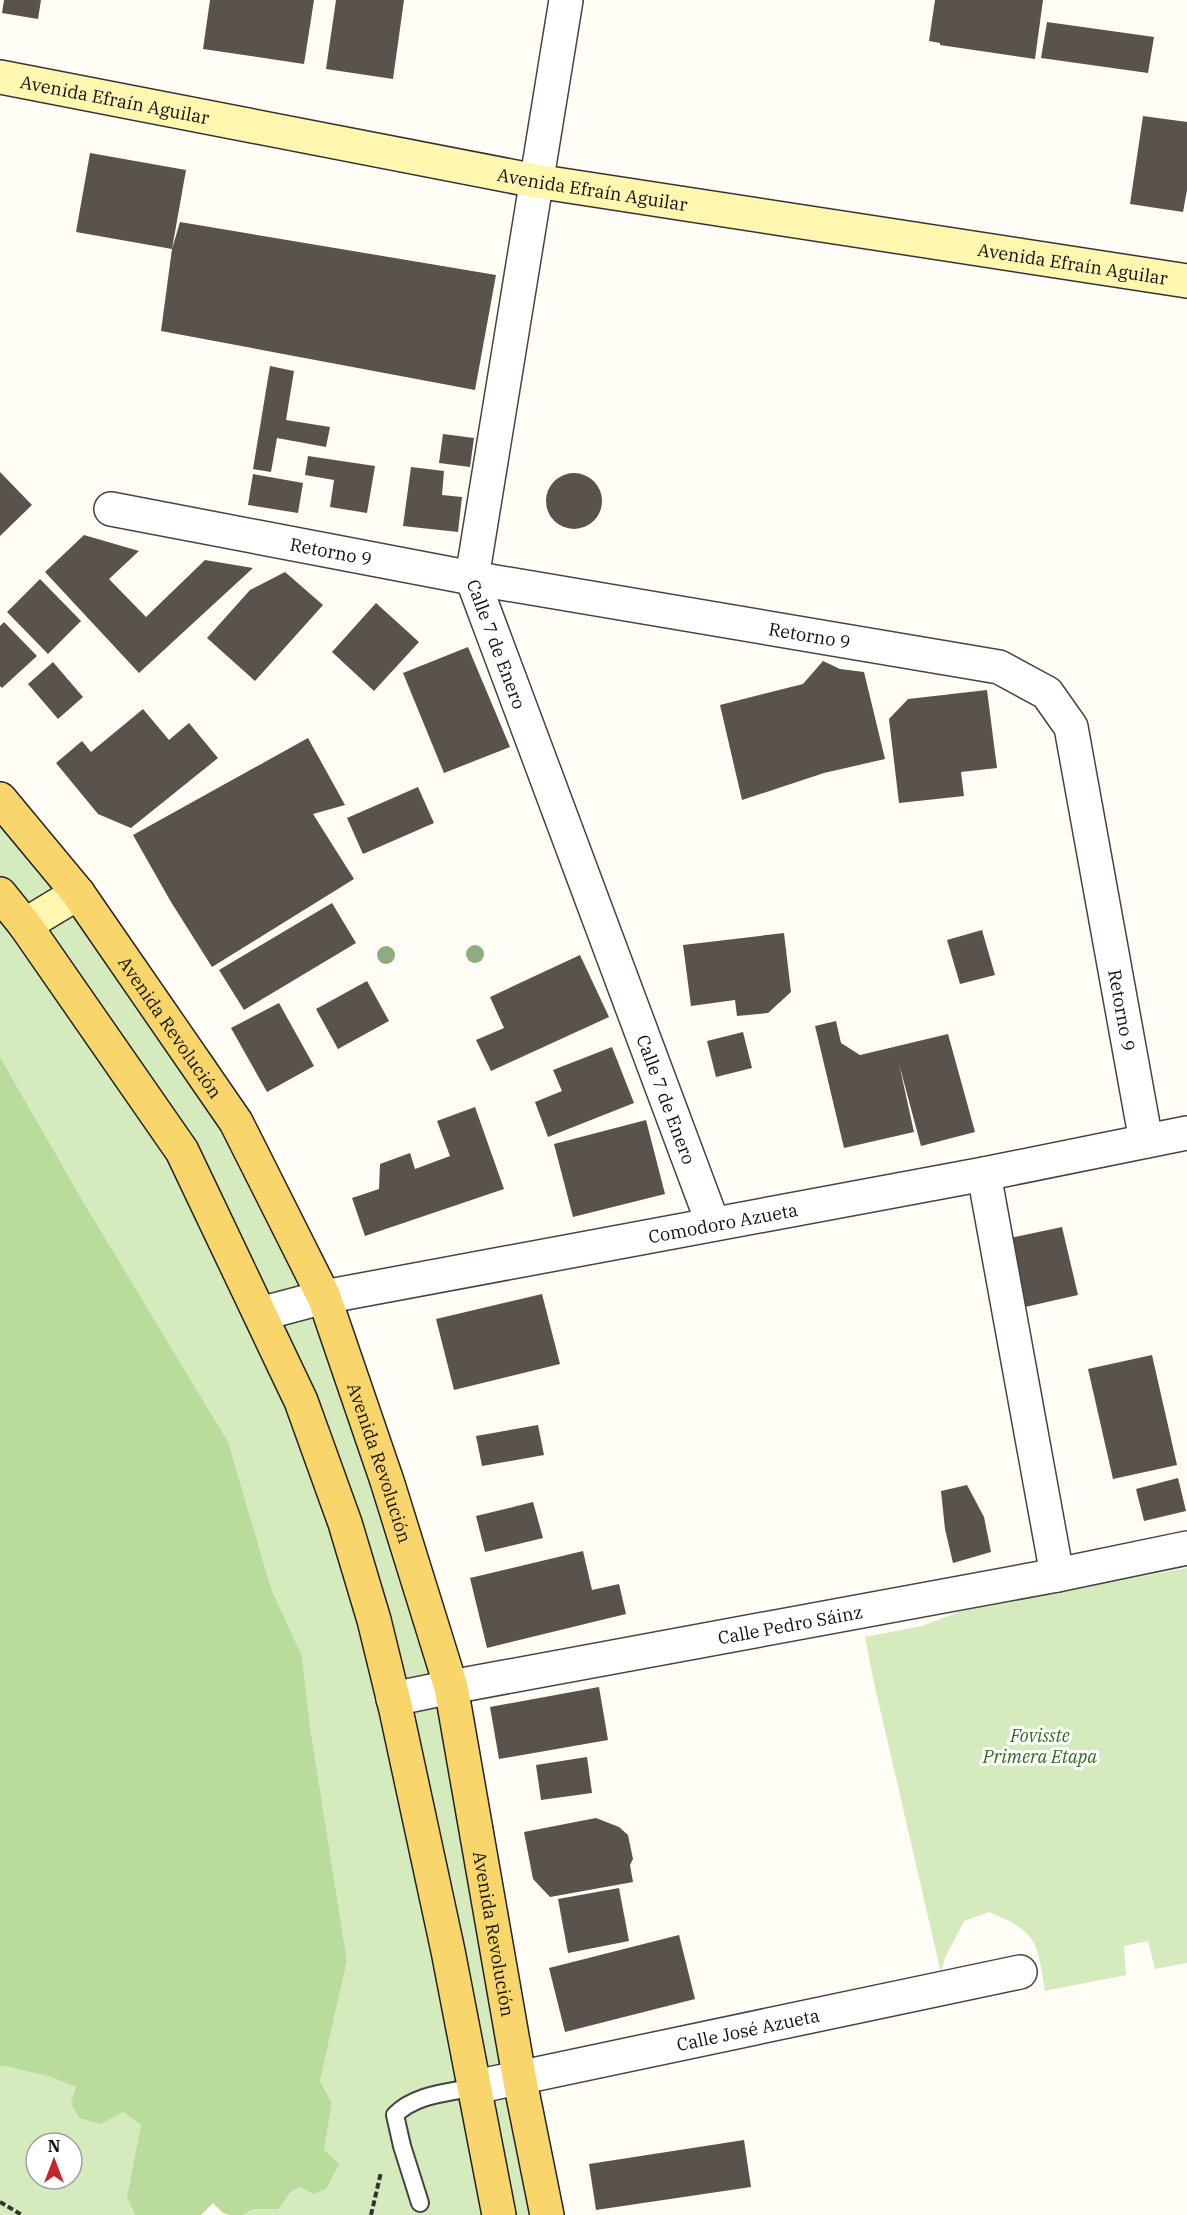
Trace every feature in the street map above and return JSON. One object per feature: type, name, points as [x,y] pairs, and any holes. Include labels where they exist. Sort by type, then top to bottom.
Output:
[{"type":"main road","name":"Avenida Efraín Aguilar","points":[[0,77],[536,181],[1187,281]]},
{"type":"main road","name":"Avenida Revolución","points":[[0,799],[78,892],[236,1122],[324,1297],[387,1482],[451,1687],[519,2076],[546,2215]]},
{"type":"main road","points":[[25,925],[78,892]]},
{"type":"main road","points":[[0,894],[25,925],[182,1151],[301,1401],[345,1523],[374,1620],[448,1951],[499,2215]]},
{"type":"street","name":"Calle 7 de Enero","points":[[566,0],[472,578],[713,1224]]},
{"type":"street","name":"Retorno 9","points":[[111,509],[472,578],[999,667],[1047,693],[1071,727],[1146,1141]]},
{"type":"street","name":"Comodoro Azueta","points":[[260,1314],[324,1297],[984,1174],[1187,1133]]},
{"type":"street","points":[[984,1174],[1057,1575]]},
{"type":"street","name":"Calle Pedro Sáinz","points":[[393,1699],[1057,1575],[1187,1548]]},
{"type":"street","name":"Calle José Azueta","points":[[475,2087],[1020,1972]]},
{"type":"lane","points":[[420,2203],[395,2115],[407,2104],[419,2099],[475,2087]]},
{"type":"path","points":[[0,2202],[22,2215]]},
{"type":"green space","points":[[0,813],[215,1057],[421,1559],[557,2215],[243,2215],[253,2209],[279,2209],[290,2193],[301,2187],[324,2150],[332,2103],[320,2081],[347,1961],[310,1726],[302,1656],[88,1210],[0,1057]]},
{"type":"green space","points":[[0,1057],[88,1210],[228,1442],[271,1589],[302,1656],[310,1726],[347,1961],[320,2081],[332,2103],[324,2150],[339,2164],[326,2189],[314,2194],[300,2187],[290,2193],[279,2209],[253,2209],[243,2215],[230,2215],[223,2213],[213,2203],[201,2215],[135,2215],[127,2197],[141,2125],[123,2112],[101,2124],[79,2118],[71,2103],[76,2087],[51,2077],[5,2066],[0,2067]]},
{"type":"green space","name":"Fovisste Primera Etapa","points":[[1187,1568],[1187,1963],[1155,1969],[1148,1941],[1124,1946],[1126,1975],[1045,1991],[1040,1961],[1032,1941],[1017,1926],[989,1912],[964,1921],[945,1958],[941,1973],[865,1637],[922,1626],[964,1610]]},
{"type":"green space","points":[[5,2066],[51,2077],[76,2087],[101,2124],[123,2112],[141,2125],[128,2197],[135,2215],[0,2215],[0,2067]]},
{"type":"building","points":[[4,0],[41,0],[38,19],[2,13]]},
{"type":"building","points":[[210,0],[314,0],[304,64],[203,49]]},
{"type":"building","points":[[336,0],[404,0],[393,79],[326,69]]},
{"type":"building","points":[[935,0],[1043,0],[1035,59],[940,45],[940,43],[929,41]]},
{"type":"building","points":[[1047,22],[1154,37],[1148,73],[1041,58]]},
{"type":"building","points":[[1143,116],[1187,122],[1187,190],[1183,212],[1130,204]]},
{"type":"building","points":[[90,153],[186,170],[172,249],[76,232]]},
{"type":"building","points":[[180,222],[496,275],[475,390],[161,331],[172,249]]},
{"type":"building","points":[[270,366],[294,371],[286,420],[330,427],[326,447],[277,438],[271,472],[253,469]]},
{"type":"building","points":[[443,434],[474,438],[470,467],[439,463]]},
{"type":"building","points":[[308,456],[375,466],[367,513],[330,507],[334,480],[305,475]]},
{"type":"building","points":[[411,467],[444,471],[442,495],[462,497],[458,532],[403,526]]},
{"type":"building","points":[[0,472],[32,505],[0,536]]},
{"type":"building","points":[[574,473],[585,475],[594,481],[600,490],[602,501],[600,512],[594,521],[585,527],[574,529],[563,527],[554,521],[548,512],[546,501],[548,490],[554,481],[563,475]]},
{"type":"building","points":[[253,474],[303,483],[298,513],[248,505]]},
{"type":"building","points":[[84,535],[139,551],[109,579],[146,617],[205,560],[253,568],[139,673],[45,572]]},
{"type":"building","points":[[285,572],[323,605],[255,681],[207,638],[250,590]]},
{"type":"building","points":[[40,579],[81,621],[48,654],[7,612]]},
{"type":"building","points":[[376,603],[419,642],[374,691],[332,652]]},
{"type":"building","points":[[4,622],[37,656],[2,688],[0,686],[0,626]]},
{"type":"building","points":[[468,647],[510,747],[444,773],[403,673]]},
{"type":"building","points":[[823,661],[840,669],[864,672],[885,759],[824,773],[742,800],[720,705],[803,684]]},
{"type":"building","points":[[53,662],[83,697],[58,719],[28,684]]},
{"type":"building","points":[[987,690],[997,768],[961,772],[964,796],[899,803],[889,719],[908,699]]},
{"type":"building","points":[[143,709],[169,740],[189,723],[218,758],[131,828],[98,814],[56,763],[82,741],[91,752]]},
{"type":"building","points":[[308,738],[345,805],[313,814],[354,879],[212,967],[171,902],[133,835]]},
{"type":"building","points":[[418,787],[434,823],[363,854],[347,818]]},
{"type":"building","points":[[332,903],[356,943],[244,1010],[219,970]]},
{"type":"building","points":[[982,930],[995,975],[960,984],[947,940]]},
{"type":"building","points":[[784,933],[791,992],[768,1013],[737,1016],[735,1000],[691,1006],[683,945]]},
{"type":"building","points":[[580,955],[609,1017],[491,1071],[476,1040],[504,1028],[490,997]]},
{"type":"building","points":[[367,981],[389,1021],[338,1049],[316,1009]]},
{"type":"building","points":[[279,1003],[314,1066],[267,1092],[231,1028]]},
{"type":"building","points":[[836,1021],[841,1043],[860,1055],[948,1034],[975,1132],[921,1146],[899,1064],[914,1132],[844,1148],[815,1026]]},
{"type":"building","points":[[743,1032],[752,1068],[716,1077],[707,1041]]},
{"type":"building","points":[[612,1047],[634,1103],[548,1137],[535,1102],[562,1091],[553,1070]]},
{"type":"building","points":[[475,1107],[504,1189],[365,1236],[352,1198],[379,1189],[380,1164],[410,1153],[415,1169],[450,1156],[437,1121]]},
{"type":"building","points":[[646,1120],[665,1194],[573,1217],[554,1144]]},
{"type":"building","points":[[1062,1227],[1078,1295],[1025,1307],[1010,1238]]},
{"type":"building","points":[[542,1294],[560,1364],[454,1390],[436,1319]]},
{"type":"building","points":[[1152,1355],[1177,1465],[1113,1479],[1088,1369]]},
{"type":"building","points":[[538,1425],[544,1455],[482,1466],[476,1436]]},
{"type":"building","points":[[1178,1478],[1186,1511],[1144,1521],[1136,1489]]},
{"type":"building","points":[[967,1485],[984,1517],[991,1552],[953,1563],[945,1529],[941,1491]]},
{"type":"building","points":[[533,1502],[543,1538],[485,1552],[476,1516]]},
{"type":"building","points":[[583,1551],[592,1590],[619,1584],[626,1614],[487,1648],[470,1578]]},
{"type":"building","points":[[599,1687],[608,1740],[499,1759],[490,1707]]},
{"type":"building","points":[[587,1757],[592,1793],[541,1800],[536,1765]]},
{"type":"building","points":[[596,1818],[619,1827],[628,1835],[633,1859],[630,1865],[633,1882],[550,1897],[533,1879],[524,1832]]},
{"type":"building","points":[[619,1888],[629,1941],[568,1953],[558,1899]]},
{"type":"building","points":[[679,1935],[695,1999],[565,2032],[549,1968]]},
{"type":"building","points":[[744,2140],[751,2187],[596,2210],[589,2164]]}]
